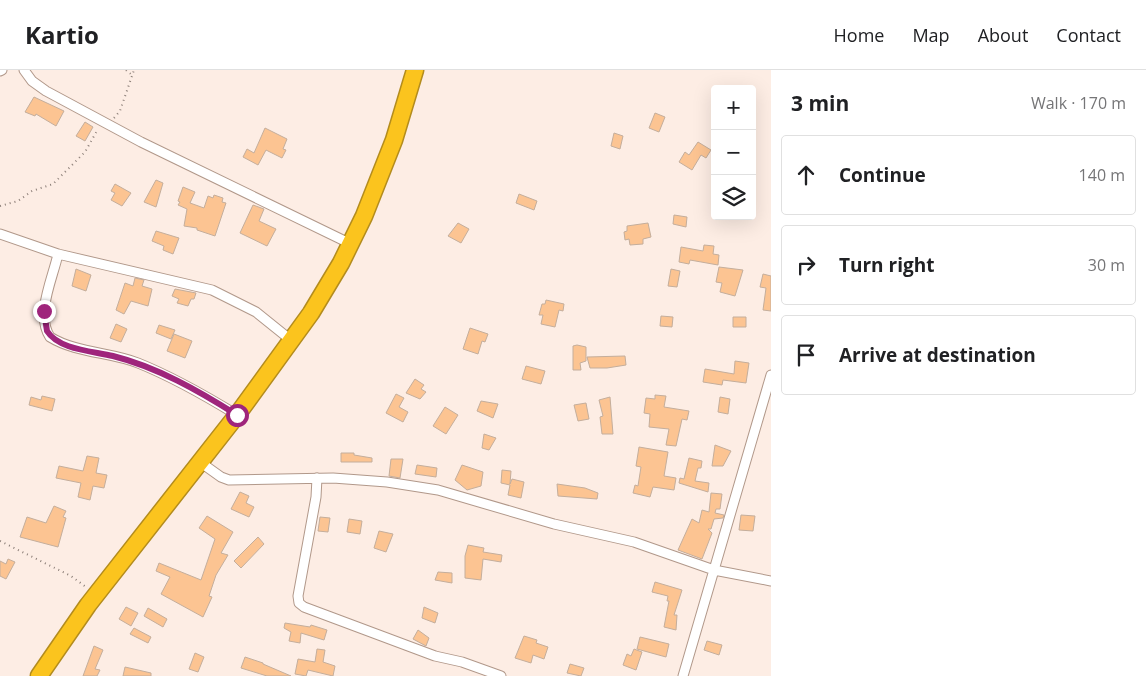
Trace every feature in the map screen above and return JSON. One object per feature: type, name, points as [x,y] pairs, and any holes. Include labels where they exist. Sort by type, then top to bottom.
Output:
[{"type":"highway","points":[[39,676],[92,600],[237,415],[311,313],[351,244],[378,182],[413,71]]},
{"type":"highway","points":[[28,676],[73,617],[92,600]]},
{"type":"street","points":[[24,70],[32,81],[46,91],[351,244]]},
{"type":"street","points":[[0,234],[58,254],[212,290],[256,312],[292,341]]},
{"type":"street","points":[[58,254],[44,311],[44,323],[50,337],[69,346],[138,363],[188,386],[237,415]]},
{"type":"street","points":[[683,676],[771,375]]},
{"type":"street","points":[[200,462],[220,477],[229,480],[317,478],[386,482],[438,490],[554,524],[634,542],[714,570],[771,581]]},
{"type":"street","points":[[317,478],[316,497],[298,596],[299,603],[312,610],[435,656],[462,662],[501,676]]},
{"type":"path","points":[[126,70],[132,75]]},
{"type":"path","points":[[0,206],[18,201],[32,191],[53,184],[86,152],[94,134],[120,111],[134,70]]},
{"type":"path","points":[[0,541],[71,576],[92,600]]},
{"type":"building","points":[[34,97],[64,111],[56,126],[36,114],[35,116],[25,112]]},
{"type":"building","points":[[655,113],[665,117],[659,132],[649,128]]},
{"type":"building","points":[[85,122],[93,127],[85,141],[76,136]]},
{"type":"building","points":[[265,128],[287,139],[283,149],[286,150],[282,158],[266,150],[258,165],[243,157],[247,149],[254,153]]},
{"type":"building","points":[[614,133],[623,136],[620,149],[611,146]]},
{"type":"building","points":[[698,142],[711,150],[706,158],[701,155],[692,170],[679,162],[685,152],[689,155]]},
{"type":"building","points":[[156,180],[163,183],[156,207],[144,202]]},
{"type":"building","points":[[115,184],[131,193],[122,206],[111,200],[115,193],[111,191]]},
{"type":"building","points":[[183,187],[195,192],[190,203],[204,208],[208,196],[213,198],[214,195],[223,198],[222,202],[226,203],[215,236],[197,230],[197,228],[184,226],[187,209],[178,205]]},
{"type":"building","points":[[519,194],[537,201],[534,210],[516,203]]},
{"type":"building","points":[[253,205],[264,209],[259,221],[276,229],[267,246],[240,233]]},
{"type":"building","points":[[674,215],[687,217],[686,227],[673,224]]},
{"type":"building","points":[[458,223],[469,229],[461,243],[448,236]]},
{"type":"building","points":[[648,223],[651,237],[643,239],[643,244],[630,245],[629,239],[625,240],[624,232],[627,231],[627,226]]},
{"type":"building","points":[[156,231],[179,238],[173,254],[163,250],[164,246],[152,241]]},
{"type":"building","points":[[704,245],[714,246],[713,254],[719,255],[718,265],[690,260],[689,264],[679,262],[681,247],[703,251]]},
{"type":"building","points":[[719,267],[743,270],[735,296],[720,292],[722,283],[716,282]]},
{"type":"building","points":[[76,269],[91,275],[86,291],[72,286]]},
{"type":"building","points":[[671,269],[680,271],[677,287],[668,286]]},
{"type":"building","points":[[763,274],[771,276],[771,311],[763,310],[766,288],[760,287]]},
{"type":"building","points":[[135,278],[144,280],[142,286],[152,289],[148,306],[131,301],[124,314],[116,310],[125,283],[133,286]]},
{"type":"building","points":[[175,289],[196,293],[194,299],[191,299],[188,306],[177,303],[179,299],[172,296]]},
{"type":"building","points":[[546,300],[564,304],[563,311],[559,310],[555,327],[541,324],[543,315],[539,315],[542,304],[545,304]]},
{"type":"building","points":[[661,316],[673,317],[672,327],[660,326]]},
{"type":"building","points":[[733,317],[746,317],[746,327],[733,327]]},
{"type":"building","points":[[116,324],[127,329],[121,342],[110,338]]},
{"type":"building","points":[[159,325],[175,330],[171,339],[156,333]]},
{"type":"building","points":[[470,328],[488,334],[485,342],[482,341],[478,354],[463,349]]},
{"type":"building","points":[[174,334],[192,341],[185,358],[167,351]]},
{"type":"building","points":[[573,346],[586,347],[586,361],[580,363],[581,370],[573,370]]},
{"type":"building","points":[[625,356],[626,365],[607,368],[590,368],[587,357]]},
{"type":"building","points":[[735,361],[749,363],[746,383],[723,380],[722,385],[703,382],[705,369],[734,374]]},
{"type":"building","points":[[526,366],[545,371],[541,384],[522,379]]},
{"type":"building","points":[[415,379],[424,385],[421,389],[426,392],[420,399],[406,393]]},
{"type":"building","points":[[396,394],[404,398],[399,407],[408,412],[403,422],[386,413]]},
{"type":"building","points":[[655,395],[666,396],[664,407],[689,411],[687,420],[682,419],[676,446],[666,445],[669,429],[649,427],[650,414],[644,413],[646,398],[655,399]]},
{"type":"building","points":[[42,396],[55,399],[52,411],[29,405],[31,397],[41,400]]},
{"type":"building","points":[[610,397],[613,434],[602,434],[600,417],[603,416],[599,400]]},
{"type":"building","points":[[720,397],[730,399],[728,414],[718,412]]},
{"type":"building","points":[[481,401],[498,404],[493,418],[477,411]]},
{"type":"building","points":[[586,403],[589,419],[578,421],[574,405]]},
{"type":"building","points":[[445,407],[458,415],[446,434],[433,426]]},
{"type":"building","points":[[484,434],[496,438],[489,450],[482,448]]},
{"type":"building","points":[[715,445],[731,451],[723,466],[712,466]]},
{"type":"building","points":[[639,447],[668,452],[664,476],[676,478],[674,490],[653,487],[650,497],[633,493],[635,485],[638,486],[641,467],[636,466]]},
{"type":"building","points":[[341,453],[354,453],[354,455],[372,458],[372,462],[341,462]]},
{"type":"building","points":[[87,456],[99,458],[96,473],[107,475],[104,488],[93,486],[90,500],[78,497],[81,483],[56,478],[59,466],[83,471]]},
{"type":"building","points":[[689,458],[702,461],[695,481],[709,483],[708,492],[679,483],[680,478],[684,479]]},
{"type":"building","points":[[391,459],[403,459],[400,478],[389,476]]},
{"type":"building","points":[[417,465],[437,468],[436,477],[415,474]]},
{"type":"building","points":[[462,465],[483,472],[481,486],[467,490],[455,480]]},
{"type":"building","points":[[502,470],[511,471],[510,484],[512,479],[524,482],[521,498],[508,495],[510,485],[501,483]]},
{"type":"building","points":[[557,484],[585,488],[598,493],[597,499],[558,496]]},
{"type":"building","points":[[240,492],[249,496],[246,503],[254,507],[249,517],[231,509]]},
{"type":"building","points":[[711,493],[722,494],[720,509],[716,509],[715,513],[724,515],[723,518],[714,519],[711,529],[708,529],[712,533],[702,559],[678,550],[692,519],[699,523],[702,510],[709,512]]},
{"type":"building","points":[[54,506],[66,511],[63,517],[66,518],[58,547],[20,537],[27,517],[46,523]]},
{"type":"building","points":[[741,515],[755,516],[753,531],[739,530]]},
{"type":"building","points":[[207,516],[233,532],[221,553],[228,555],[216,575],[209,596],[212,597],[203,617],[161,594],[170,577],[156,571],[159,563],[201,580],[215,539],[199,528]]},
{"type":"building","points":[[320,517],[330,518],[328,532],[318,531]]},
{"type":"building","points":[[349,519],[362,521],[360,534],[347,532]]},
{"type":"building","points":[[379,531],[393,534],[386,552],[374,548]]},
{"type":"building","points":[[258,537],[264,544],[241,568],[234,561]]},
{"type":"building","points":[[468,545],[484,548],[483,552],[502,555],[501,562],[483,559],[481,580],[465,578],[465,556]]},
{"type":"building","points":[[8,559],[15,562],[6,579],[0,576],[0,561],[6,564]]},
{"type":"building","points":[[438,572],[452,573],[452,583],[435,580]]},
{"type":"building","points":[[655,582],[682,590],[674,615],[677,615],[676,630],[664,627],[669,601],[667,601],[668,596],[652,592]]},
{"type":"building","points":[[126,607],[138,613],[131,626],[119,619]]},
{"type":"building","points":[[424,607],[438,613],[435,623],[422,618]]},
{"type":"building","points":[[148,608],[167,619],[163,627],[144,616]]},
{"type":"building","points":[[285,623],[310,627],[311,625],[327,630],[324,640],[301,633],[300,643],[289,641],[291,632],[284,628]]},
{"type":"building","points":[[134,628],[151,637],[148,643],[130,634]]},
{"type":"building","points":[[418,630],[429,638],[426,646],[413,639]]},
{"type":"building","points":[[524,636],[537,640],[536,643],[548,647],[544,659],[533,655],[531,663],[515,658]]},
{"type":"building","points":[[640,637],[669,644],[666,657],[637,649]]},
{"type":"building","points":[[707,641],[722,645],[719,655],[704,650]]},
{"type":"building","points":[[94,646],[103,650],[95,669],[100,670],[97,676],[83,676]]},
{"type":"building","points":[[317,649],[325,650],[323,662],[335,666],[333,676],[308,670],[306,676],[295,674],[298,659],[315,662]]},
{"type":"building","points":[[634,649],[642,652],[636,670],[623,665],[627,654],[631,656]]},
{"type":"building","points":[[195,653],[204,657],[198,672],[189,669]]},
{"type":"building","points":[[245,657],[291,676],[267,676],[241,668]]},
{"type":"building","points":[[570,664],[584,668],[581,676],[567,673]]},
{"type":"building","points":[[125,667],[151,673],[151,676],[123,676]]},
{"type":"route","points":[[44,311],[44,323],[47,331],[50,337],[59,342],[138,363],[188,386],[237,415]]}]
